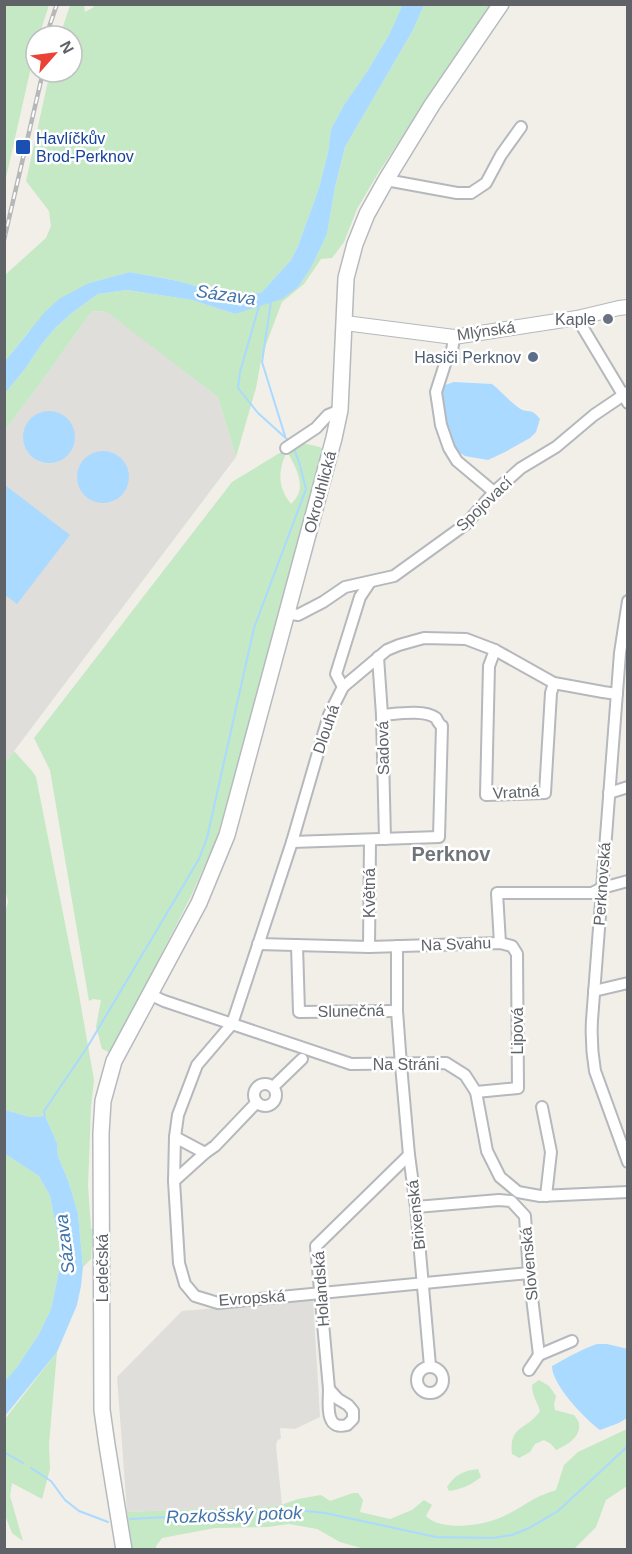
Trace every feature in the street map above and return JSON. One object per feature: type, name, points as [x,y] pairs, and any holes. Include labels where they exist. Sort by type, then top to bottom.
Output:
[{"type":"main road","name":"Okrouhlická","points":[[149,994],[198,903],[227,835],[334,438],[340,410],[346,278],[355,244],[367,214],[386,180],[432,105],[501,4]]},
{"type":"main road","name":"Ledečská","points":[[124,1550],[102,1410],[101,1133],[104,1101],[114,1061],[149,994]]},
{"type":"street","points":[[386,180],[457,193],[471,193],[486,183],[501,155],[521,127]]},
{"type":"street","name":"Mlýnská","points":[[345,322],[454,337],[577,318],[627,307]]},
{"type":"street","points":[[577,318],[626,396]]},
{"type":"street","points":[[454,337],[452,351],[436,392],[441,425],[449,447],[458,461],[494,492]]},
{"type":"street","name":"Spojovací","points":[[286,614],[298,615],[345,587],[394,576],[466,524],[494,492],[521,468],[556,447],[594,415],[626,396]]},
{"type":"street","points":[[286,448],[316,428],[328,415],[340,410]]},
{"type":"street","points":[[343,687],[336,674],[360,597],[370,582]]},
{"type":"street","name":"Perknovská","points":[[627,601],[617,694],[592,1020],[592,1056],[595,1071],[627,1161]]},
{"type":"street","name":"Dlouhá","points":[[232,1024],[292,842],[328,715],[343,687],[378,657],[399,645],[424,638],[466,639],[495,650],[554,683],[617,694]]},
{"type":"street","name":"Vratná","points":[[495,650],[489,666],[486,795],[545,793],[551,693],[554,683]]},
{"type":"street","name":"Sadová","points":[[378,657],[385,839]]},
{"type":"street","points":[[292,842],[439,837],[442,726],[437,719],[425,714],[382,715]]},
{"type":"street","points":[[609,793],[627,787]]},
{"type":"street","name":"Květná","points":[[369,947],[370,840]]},
{"type":"street","points":[[602,888],[627,881]]},
{"type":"street","name":"Na Svahu","points":[[258,944],[369,947],[500,943],[497,893],[592,893],[602,888]]},
{"type":"street","name":"Lipová","points":[[476,1092],[518,1088],[517,954],[512,946],[500,943]]},
{"type":"street","name":"Slunečná","points":[[297,945],[300,1012],[397,1011]]},
{"type":"street","name":"Brixenská","points":[[397,946],[397,1011],[401,1065],[430,1366]]},
{"type":"street","points":[[594,991],[627,983]]},
{"type":"street","name":"Na Stráni","points":[[149,994],[351,1064],[446,1064],[465,1075],[476,1092]]},
{"type":"street","name":"Evropská","points":[[232,1024],[197,1065],[178,1116],[175,1137],[174,1181],[179,1263],[185,1284],[195,1296],[218,1303],[529,1274]]},
{"type":"street","points":[[174,1181],[215,1146],[257,1102],[254,1095],[258,1086],[266,1084],[273,1087],[302,1059]]},
{"type":"street","points":[[476,1092],[487,1151],[500,1177],[518,1192],[540,1196],[627,1192]]},
{"type":"street","points":[[542,1107],[551,1152],[546,1196]]},
{"type":"street","points":[[175,1137],[205,1153]]},
{"type":"street","name":"Holandská","points":[[329,1389],[316,1246],[409,1155]]},
{"type":"street","name":"Slovenská","points":[[416,1207],[499,1200],[512,1201],[525,1216],[539,1356]]},
{"type":"street","points":[[529,1370],[539,1356],[572,1341]]},
{"type":"shaded area","points":[[92,311],[108,312],[218,397],[236,457],[5,763],[5,430]]},
{"type":"shaded area","points":[[313,1300],[320,1417],[295,1429],[280,1428],[281,1438],[277,1441],[276,1446],[282,1505],[127,1512],[117,1377],[182,1311]]},
{"type":"green space","points":[[90,4],[403,5],[390,33],[331,129],[319,188],[298,246],[291,260],[261,293],[224,294],[178,281],[130,272],[89,283],[29,331],[5,361],[5,275],[46,238],[51,226],[49,211],[26,181],[47,84],[84,84],[84,24],[64,24],[70,5],[84,5],[85,12],[94,7]]},
{"type":"green space","points":[[4,5],[49,5],[43,24],[24,24],[24,84],[27,84],[5,182]]},
{"type":"green space","points":[[424,5],[492,5],[377,175],[357,209],[344,242],[332,258],[321,259],[304,284],[282,302],[262,355],[256,388],[236,457],[218,397],[107,312],[92,311],[5,430],[5,393],[55,328],[98,294],[127,290],[192,300],[235,314],[298,287],[311,268],[327,234],[345,147],[413,30]]},
{"type":"green space","points":[[302,443],[324,450],[217,838],[191,896],[111,1053],[102,1049],[96,1027],[101,1000],[89,1001],[50,770],[34,738],[232,482],[278,454]],"holes":[[[287,451],[299,476],[300,487],[298,495],[291,504],[283,491],[280,478]]]},
{"type":"green space","points":[[14,751],[36,777],[94,1080],[88,1186],[91,1229],[93,1229],[91,1259],[83,1267],[78,1214],[58,1156],[57,1143],[45,1116],[30,1117],[5,1110],[4,916],[8,902],[4,884],[5,763]]},
{"type":"green space","points":[[5,1154],[39,1176],[50,1196],[61,1261],[51,1309],[39,1334],[5,1381]]},
{"type":"green space","points":[[57,1352],[49,1444],[50,1469],[42,1499],[12,1483],[10,1496],[23,1541],[12,1533],[5,1515],[5,1419]]},
{"type":"green space","points":[[539,1380],[549,1386],[556,1396],[555,1410],[574,1415],[578,1422],[578,1433],[572,1441],[556,1450],[544,1440],[535,1444],[530,1452],[519,1458],[512,1454],[513,1437],[540,1411],[532,1385]]},
{"type":"green space","points":[[627,1429],[627,1486],[606,1500],[596,1527],[574,1549],[364,1549],[340,1542],[317,1529],[289,1524],[267,1527],[215,1528],[162,1538],[156,1549],[132,1549],[127,1512],[278,1506],[298,1499],[321,1495],[330,1501],[358,1493],[363,1500],[360,1512],[390,1519],[412,1510],[424,1500],[432,1505],[426,1516],[440,1524],[460,1526],[489,1521],[507,1515],[539,1496],[556,1490],[564,1465],[578,1452]]},
{"type":"green space","points":[[478,1469],[481,1477],[466,1486],[449,1491],[447,1487],[457,1476]]},
{"type":"water","name":"Sázava","points":[[403,4],[424,5],[413,30],[345,147],[327,234],[311,268],[298,287],[282,299],[235,314],[192,300],[127,290],[98,294],[55,328],[5,393],[5,361],[44,313],[59,299],[89,283],[130,272],[178,281],[224,294],[261,293],[291,260],[298,246],[319,188],[331,129],[390,33]]},
{"type":"water","points":[[454,382],[492,384],[519,408],[537,415],[540,419],[536,432],[530,438],[488,460],[465,456],[459,452],[450,438],[441,400],[441,390],[445,385]]},
{"type":"water","points":[[49,411],[59,413],[67,419],[73,427],[75,437],[73,447],[67,455],[59,461],[49,463],[39,461],[31,455],[25,447],[23,437],[25,427],[31,419],[39,413]]},
{"type":"water","points":[[103,451],[113,453],[121,459],[127,467],[129,477],[127,487],[121,495],[113,501],[103,503],[93,501],[85,495],[79,487],[77,477],[79,467],[85,459],[93,453]]},
{"type":"water","points":[[5,485],[70,535],[17,604],[5,595]]},
{"type":"water","name":"Sázava","points":[[5,1110],[30,1117],[45,1116],[57,1143],[58,1156],[78,1214],[83,1267],[77,1305],[57,1352],[5,1416],[5,1381],[39,1334],[51,1309],[61,1261],[50,1196],[39,1176],[5,1154]]},
{"type":"water","points":[[597,1344],[628,1349],[627,1418],[600,1430],[578,1410],[563,1392],[553,1374],[552,1366]]},
{"type":"waterway","points":[[271,302],[262,362],[285,436]]},
{"type":"waterway","name":"Sázava","points":[[259,306],[240,372],[238,388],[258,413],[289,441]]},
{"type":"waterway","points":[[45,1116],[44,1111],[88,1046],[199,859],[207,838],[254,628],[306,489],[294,449]]},
{"type":"waterway","name":"Rozkošský potok","points":[[130,1519],[297,1510],[325,1513],[436,1537],[493,1538],[512,1535],[529,1528],[558,1511],[628,1446]]},
{"type":"waterway","name":"Rozkošský potok","points":[[4,1452],[23,1463]]},
{"type":"waterway","name":"Rozkošský potok","points":[[31,1468],[51,1481],[65,1500],[79,1511],[108,1522]]},
{"type":"railway","points":[[50,24],[57,4]]},
{"type":"railway","points":[[4,240],[40,84]]},
{"type":"place","name":"Havlíčkův Brod-Perknov","points":[[23,147]]},
{"type":"place","name":"Kaple","points":[[608,319]]},
{"type":"place","name":"Hasiči Perknov","points":[[533,357]]},
{"type":"district","name":"Perknov","points":[[451,854]]}]
